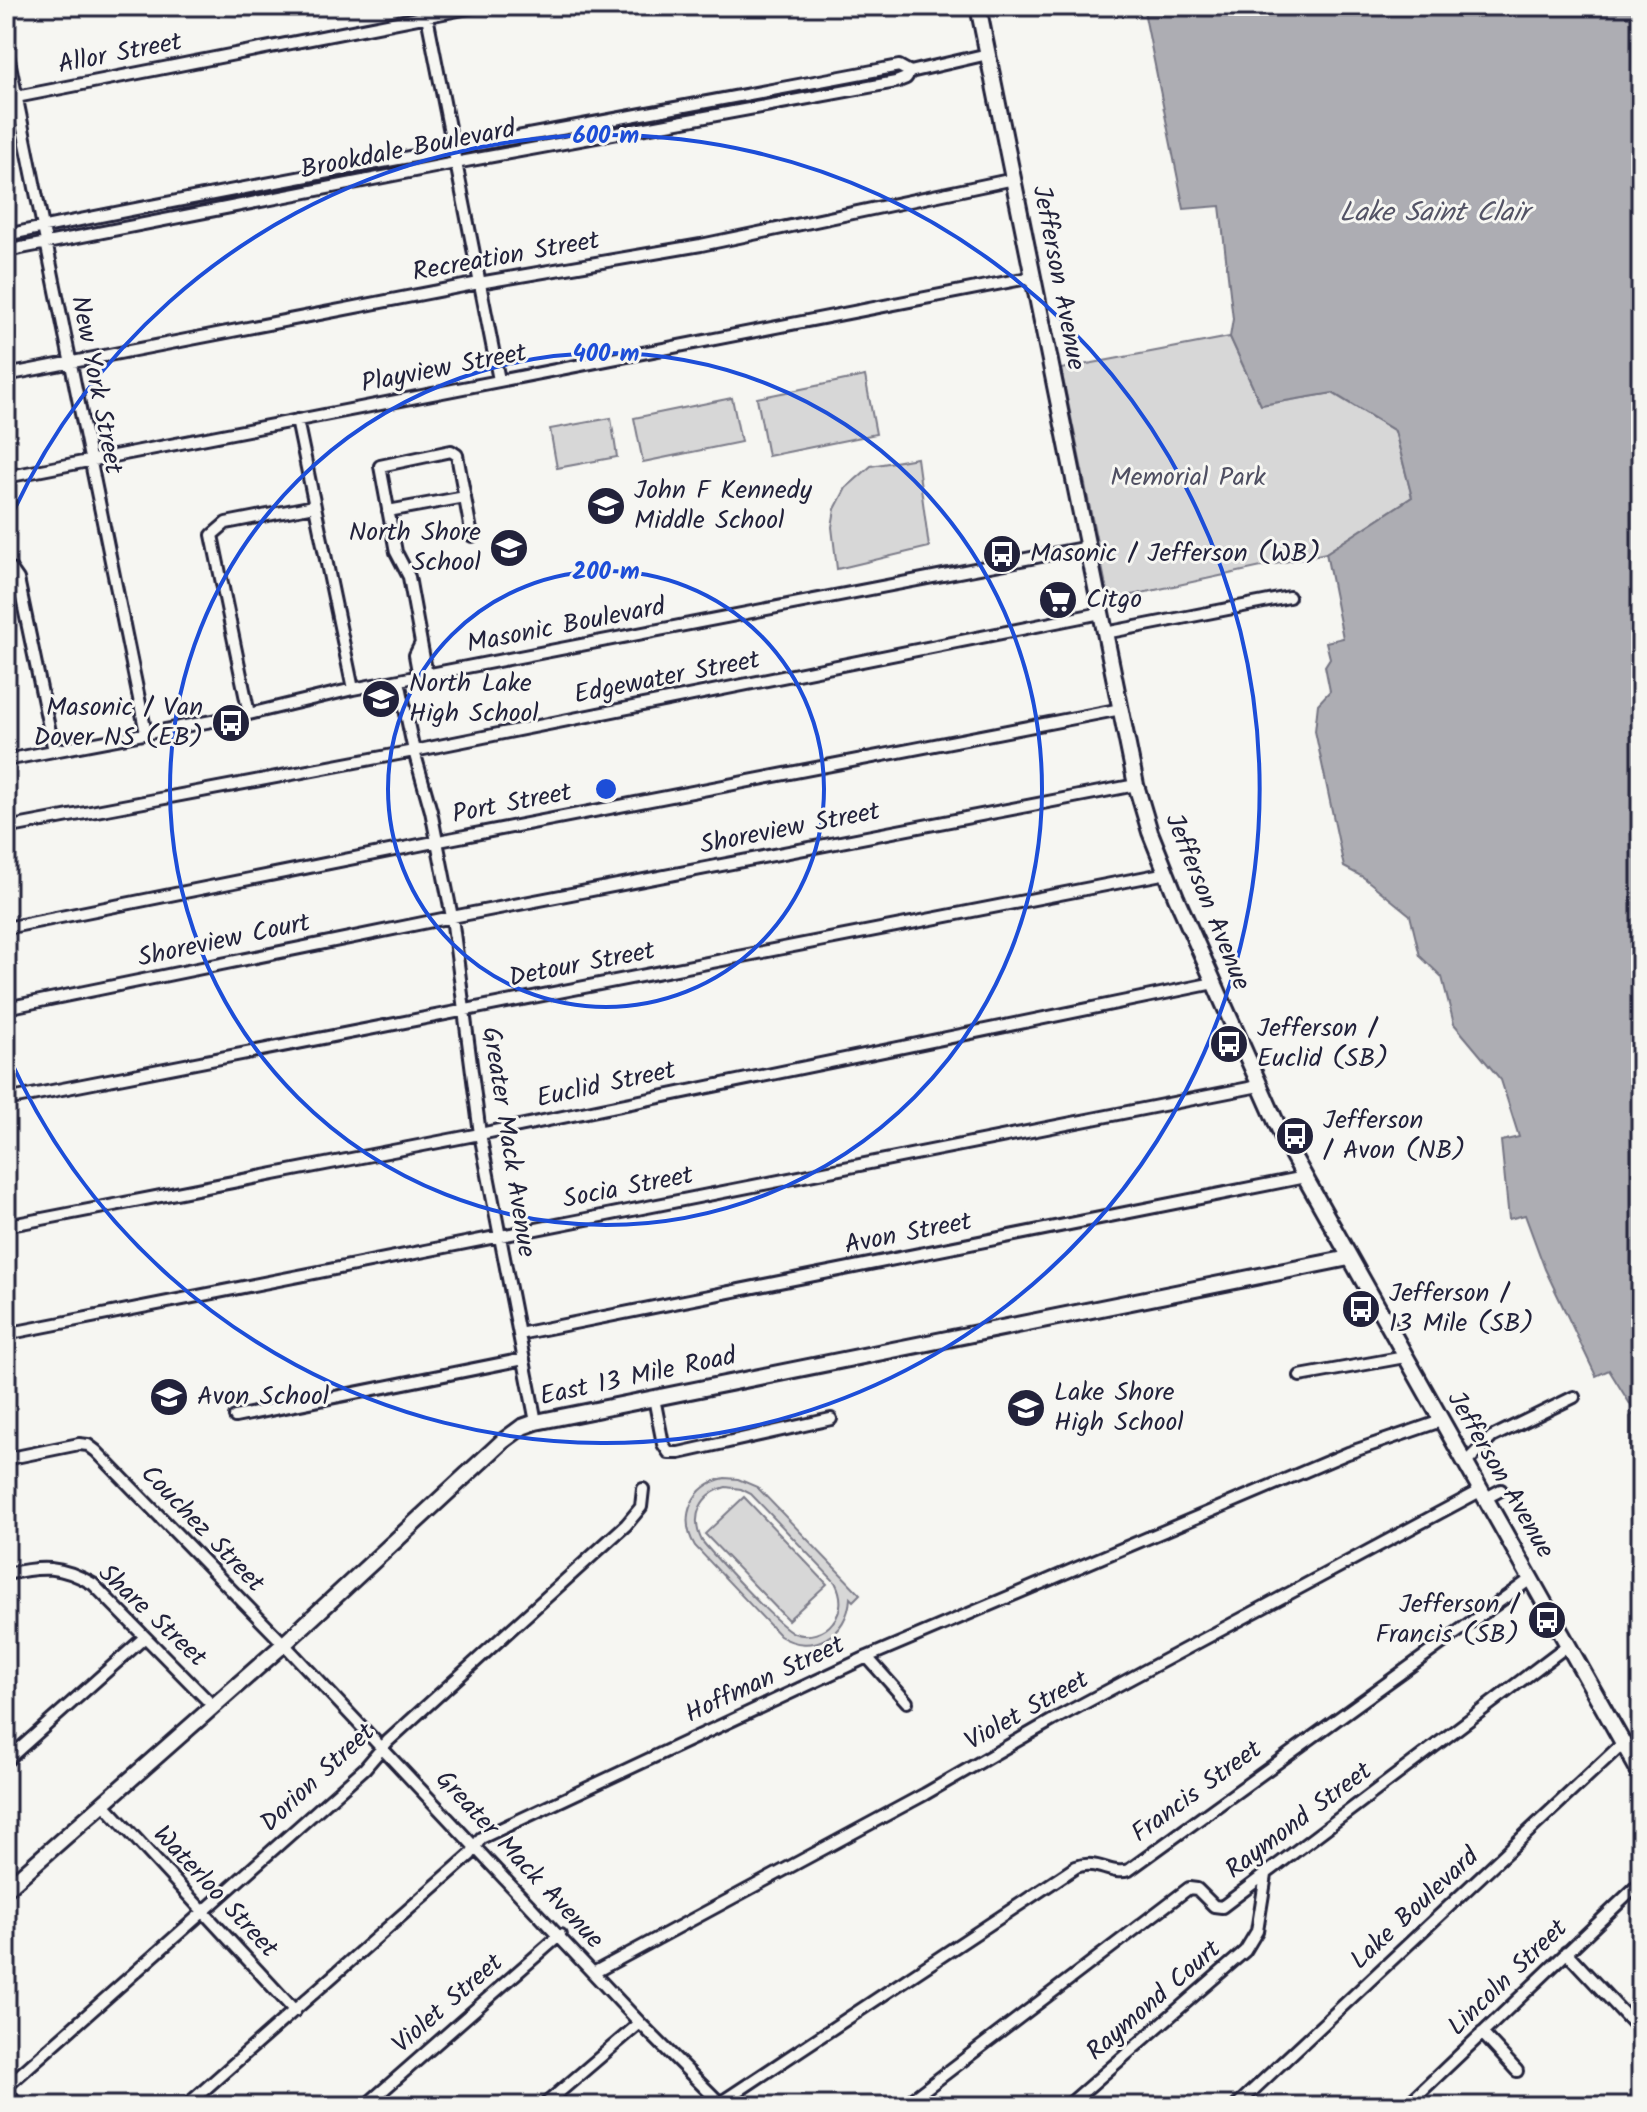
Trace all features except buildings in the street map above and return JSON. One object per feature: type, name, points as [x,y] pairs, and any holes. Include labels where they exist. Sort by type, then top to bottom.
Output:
[{"type":"main road","name":"Jefferson Avenue","points":[[978,6],[1136,785],[1150,832],[1259,1086],[1305,1177],[1641,1775]]},
{"type":"main road","name":"East 13 Mile Road","points":[[6,1889],[284,1644],[503,1441],[522,1427],[1349,1258]]},
{"type":"street","name":"Allor Street","points":[[11,98],[426,11],[479,6]]},
{"type":"street","points":[[426,11],[499,380]]},
{"type":"street","name":"New York Street","points":[[6,45],[11,98],[42,227],[146,733]]},
{"type":"street","name":"Brookdale Boulevard","points":[[6,235],[452,147],[588,125],[899,66],[910,72],[988,54]]},
{"type":"street","name":"Brookdale Boulevard","points":[[6,251],[455,163],[896,82],[906,78],[910,72]]},
{"type":"street","name":"Recreation Street","points":[[6,375],[479,283],[701,245],[1014,179]]},
{"type":"street","name":"Playview Street","points":[[6,477],[1033,277]]},
{"type":"street","points":[[297,420],[353,689]]},
{"type":"street","points":[[423,676],[421,643],[409,577],[396,552],[380,466],[451,451],[457,455],[472,536]]},
{"type":"street","points":[[388,511],[465,497]]},
{"type":"street","points":[[249,714],[212,535],[226,523],[314,506]]},
{"type":"street","name":"Masonic Boulevard","points":[[6,760],[249,714],[353,689],[1088,547]]},
{"type":"street","points":[[6,567],[18,579],[54,751]]},
{"type":"street","points":[[1105,633],[1289,597]]},
{"type":"street","name":"Edgewater Street","points":[[6,828],[414,751],[1101,613]]},
{"type":"street","name":"Greater Mack Avenue","points":[[399,681],[452,917],[480,1134],[536,1422]]},
{"type":"street","name":"Port Street","points":[[6,928],[1121,709]]},
{"type":"street","name":"Shoreview Street","points":[[452,917],[1136,785]]},
{"type":"street","name":"Detour Street","points":[[6,1100],[1167,873]]},
{"type":"street","name":"Shoreview Court","points":[[6,1008],[452,917]]},
{"type":"street","name":"Euclid Street","points":[[6,1226],[480,1134],[1214,983]]},
{"type":"street","name":"Socia Street","points":[[6,1334],[1259,1086]]},
{"type":"street","name":"Avon Street","points":[[519,1334],[1305,1177]]},
{"type":"street","points":[[1300,1376],[1405,1357]]},
{"type":"street","points":[[235,1417],[524,1359]]},
{"type":"street","points":[[1466,1463],[1492,1437],[1574,1397]]},
{"type":"street","points":[[654,1398],[663,1444],[669,1453],[831,1419]]},
{"type":"street","name":"Hoffman Street","points":[[186,2106],[470,1855],[481,1838],[867,1657],[1348,1453],[1441,1421]]},
{"type":"street","name":"Couchez Street","points":[[6,1459],[79,1444],[88,1445],[284,1644]]},
{"type":"street","name":"Dorion Street","points":[[6,2089],[204,1913],[626,1525],[641,1507],[643,1489]]},
{"type":"street","name":"Violet Street","points":[[595,1972],[925,1794],[1068,1712],[1484,1494],[1501,1490]]},
{"type":"street","name":"Share Street","points":[[6,1574],[45,1567],[84,1579],[101,1591],[213,1706]]},
{"type":"street","name":"Francis Street","points":[[720,2105],[1076,1867],[1091,1863],[1118,1871],[1129,1870],[1532,1578]]},
{"type":"street","points":[[6,1761],[145,1637]]},
{"type":"street","name":"Greater Mack Avenue","points":[[284,1644],[720,2105]]},
{"type":"street","name":"Raymond Street","points":[[903,2106],[1189,1888],[1197,1889],[1209,1903],[1218,1907],[1266,1875],[1568,1645]]},
{"type":"street","points":[[867,1657],[907,1702]]},
{"type":"street","name":"Lake Boulevard","points":[[1236,2106],[1623,1743]]},
{"type":"street","name":"Waterloo Street","points":[[103,1803],[295,2011]]},
{"type":"street","name":"Raymond Court","points":[[1067,2106],[1245,1951],[1257,1931],[1266,1875]]},
{"type":"street","name":"Lincoln Street","points":[[1406,2106],[1641,1882]]},
{"type":"street","name":"Violet Street","points":[[365,2106],[560,1935]]},
{"type":"street","points":[[1566,1952],[1641,2032]]},
{"type":"street","points":[[543,2106],[640,2023]]},
{"type":"street","points":[[1482,2033],[1517,2071]]},
{"type":"street","points":[[6,2089],[18,2106]]},
{"type":"green space","name":"Memorial Park","points":[[1230,337],[1261,405],[1332,393],[1395,431],[1412,497],[1326,553],[1109,600],[1061,369]]},
{"type":"green space","points":[[865,376],[876,434],[768,456],[757,398]]},
{"type":"green space","points":[[732,398],[741,442],[643,462],[634,418]]},
{"type":"green space","points":[[611,418],[617,457],[557,468],[550,429]]},
{"type":"green space","points":[[917,458],[929,547],[837,569],[832,527],[835,509],[846,488],[871,466]]},
{"type":"green space","points":[[725,1478],[738,1479],[757,1487],[860,1594],[853,1601],[850,1598],[848,1611],[835,1632],[816,1643],[804,1644],[780,1636],[695,1546],[690,1535],[688,1514],[697,1495]],"holes":[[[726,1487],[751,1494],[835,1582],[840,1607],[825,1629],[805,1635],[786,1628],[702,1541],[697,1515],[704,1501]]]},
{"type":"green space","points":[[744,1497],[827,1584],[788,1620],[705,1534]]},
{"type":"water","name":"Lake Saint Clair","points":[[1143,6],[1641,6],[1641,1473],[1630,1451],[1630,1417],[1635,1412],[1609,1370],[1596,1376],[1545,1269],[1525,1215],[1509,1219],[1501,1141],[1519,1137],[1501,1080],[1454,1024],[1442,977],[1420,956],[1410,915],[1363,877],[1344,867],[1315,731],[1318,704],[1330,691],[1325,666],[1330,658],[1326,642],[1343,638],[1326,553],[1412,497],[1395,431],[1333,393],[1261,405],[1230,337],[1233,319],[1220,206],[1184,209]]},
{"type":"place","name":"John F Kennedy Middle School","points":[[606,506]]},
{"type":"place","name":"North Shore School","points":[[509,548]]},
{"type":"place","name":"Masonic / Jefferson (WB)","points":[[1002,554]]},
{"type":"place","name":"Citgo","points":[[1058,600]]},
{"type":"place","name":"North Lake High School","points":[[381,699]]},
{"type":"place","name":"Masonic / Van Dover NS (EB)","points":[[231,723]]},
{"type":"place","name":"Jefferson / Euclid (SB)","points":[[1229,1044]]},
{"type":"place","name":"Jefferson / Avon (NB)","points":[[1295,1136]]},
{"type":"place","name":"Jefferson / 13 Mile (SB)","points":[[1361,1309]]},
{"type":"place","name":"Avon School","points":[[169,1397]]},
{"type":"place","name":"Lake Shore High School","points":[[1026,1408]]},
{"type":"place","name":"Jefferson / Francis (SB)","points":[[1547,1620]]}]
